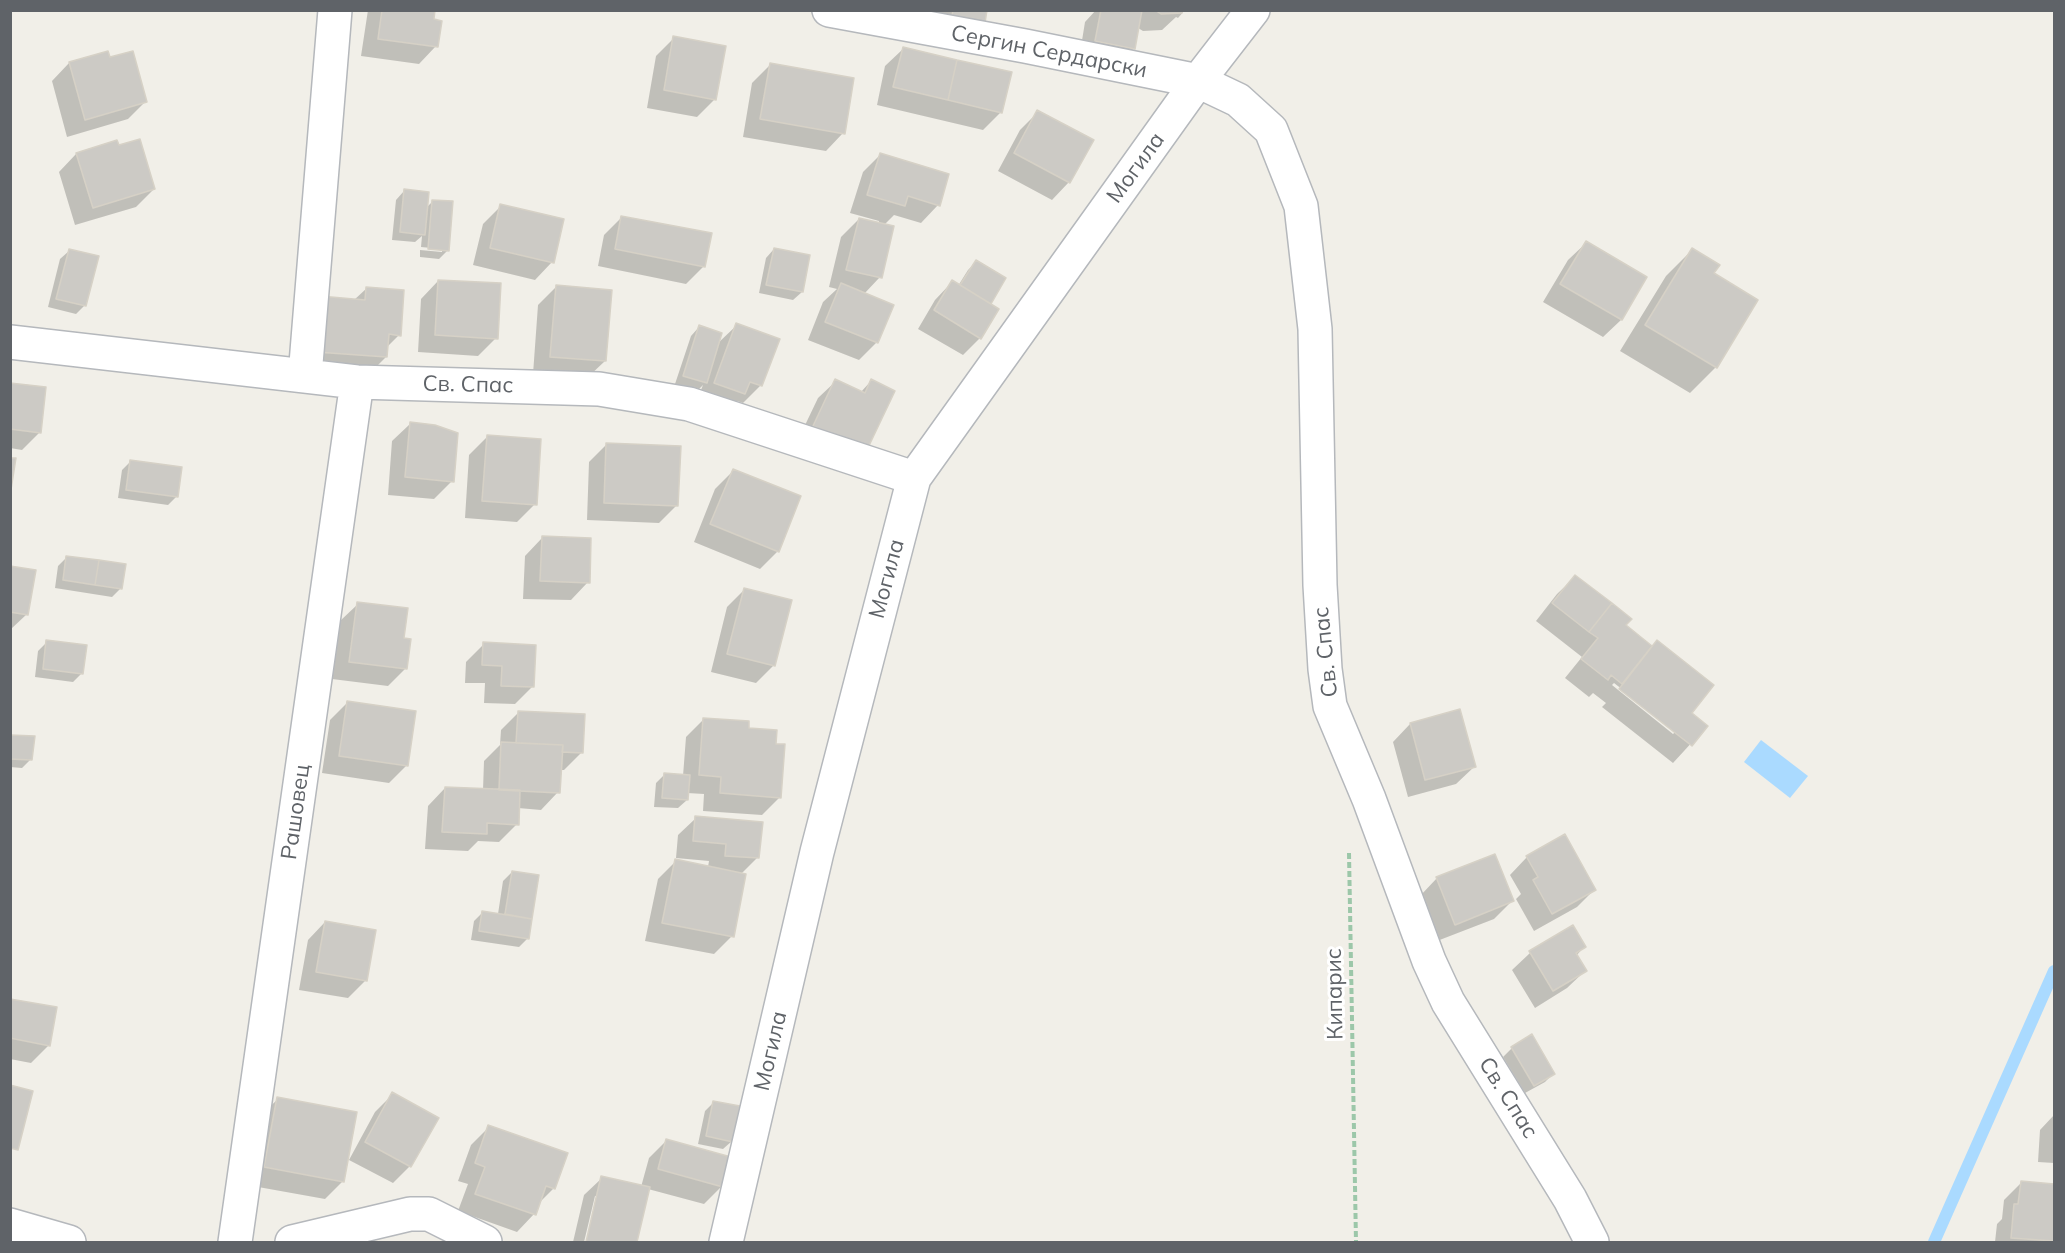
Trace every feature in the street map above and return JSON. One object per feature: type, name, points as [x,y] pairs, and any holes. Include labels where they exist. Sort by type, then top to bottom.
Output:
[{"type":"street","points":[[305,376],[335,10]]},
{"type":"street","name":"Сергин Сердарски","points":[[829,10],[1198,81]]},
{"type":"street","name":"Могила","points":[[726,1242],[817,852],[914,478],[1198,81],[1253,10]]},
{"type":"street","name":"Св. Спас","points":[[1198,81],[1238,100],[1270,130],[1301,206],[1315,329],[1320,585],[1325,669],[1330,706],[1369,799],[1430,961],[1449,1002],[1570,1199],[1592,1242]]},
{"type":"street","name":"Св. Спас","points":[[10,342],[357,382],[599,389],[688,404],[914,478]]},
{"type":"street","name":"Рашовец","points":[[236,1242],[357,382]]},
{"type":"street","points":[[292,1242],[410,1214],[429,1214],[485,1242]]},
{"type":"street","points":[[10,1225],[69,1242]]},
{"type":"path","name":"Кипарис","points":[[1349,851],[1356,1242]]},
{"type":"water","points":[[1761,740],[1808,776],[1790,798],[1744,762]]},
{"type":"building","points":[[382,10],[435,10],[434,19],[442,21],[438,47],[378,39]]},
{"type":"building","points":[[953,10],[987,10],[985,23],[952,16]]},
{"type":"building","points":[[1101,10],[1142,10],[1135,49],[1095,41]]},
{"type":"building","points":[[1155,10],[1183,10],[1182,13],[1161,14]]},
{"type":"building","points":[[673,36],[726,46],[716,100],[664,90]]},
{"type":"building","points":[[903,47],[957,60],[948,100],[893,87]]},
{"type":"building","points":[[108,51],[110,57],[133,51],[147,102],[85,120],[69,62]]},
{"type":"building","points":[[957,60],[1012,72],[1002,113],[948,100]]},
{"type":"building","points":[[770,63],[854,78],[845,134],[760,119]]},
{"type":"building","points":[[1037,110],[1094,140],[1070,183],[1014,153]]},
{"type":"building","points":[[140,139],[155,189],[93,208],[76,153],[117,140],[119,145]]},
{"type":"building","points":[[880,153],[949,174],[940,206],[908,196],[905,206],[867,195]]},
{"type":"building","points":[[404,189],[429,192],[425,235],[400,232]]},
{"type":"building","points":[[432,200],[453,201],[449,251],[428,249]]},
{"type":"building","points":[[500,204],[564,219],[554,263],[490,248]]},
{"type":"building","points":[[621,216],[712,233],[705,267],[615,249]]},
{"type":"building","points":[[859,218],[894,226],[882,278],[846,270]]},
{"type":"building","points":[[1586,241],[1647,277],[1622,320],[1560,284]]},
{"type":"building","points":[[774,248],[810,255],[803,292],[766,285]]},
{"type":"building","points":[[1692,248],[1720,265],[1714,273],[1758,300],[1717,368],[1645,325]]},
{"type":"building","points":[[69,249],[99,256],[86,306],[56,299]]},
{"type":"building","points":[[976,260],[1006,278],[991,304],[960,285]]},
{"type":"building","points":[[438,280],[501,283],[498,339],[435,335]]},
{"type":"building","points":[[952,280],[999,309],[981,339],[934,310]]},
{"type":"building","points":[[841,283],[894,305],[878,343],[825,322]]},
{"type":"building","points":[[556,285],[612,290],[606,361],[550,357]]},
{"type":"building","points":[[366,287],[404,290],[401,336],[389,334],[387,357],[316,352],[320,296],[365,300]]},
{"type":"building","points":[[736,323],[780,339],[762,386],[750,382],[745,394],[714,383]]},
{"type":"building","points":[[699,325],[722,333],[707,383],[683,376]]},
{"type":"building","points":[[835,379],[865,393],[871,379],[895,391],[866,452],[813,426]]},
{"type":"building","points":[[10,383],[46,387],[41,433],[10,429]]},
{"type":"building","points":[[410,422],[435,425],[458,433],[454,482],[405,477]]},
{"type":"building","points":[[487,435],[541,439],[537,505],[482,501]]},
{"type":"building","points":[[606,443],[681,446],[678,506],[604,503]]},
{"type":"building","points":[[10,458],[16,458],[10,496]]},
{"type":"building","points":[[130,460],[182,467],[178,497],[126,490]]},
{"type":"building","points":[[733,469],[801,496],[779,552],[710,524]]},
{"type":"building","points":[[542,536],[591,538],[590,583],[540,581]]},
{"type":"building","points":[[66,556],[99,560],[95,585],[63,580]]},
{"type":"building","points":[[99,560],[126,564],[122,589],[95,585]]},
{"type":"building","points":[[10,566],[36,570],[28,615],[10,612]]},
{"type":"building","points":[[1575,575],[1612,603],[1589,632],[1552,603]]},
{"type":"building","points":[[744,588],[792,600],[775,666],[727,654]]},
{"type":"building","points":[[357,602],[408,608],[404,638],[411,639],[407,669],[349,662]]},
{"type":"building","points":[[1612,603],[1632,619],[1626,625],[1652,646],[1622,684],[1611,675],[1608,680],[1581,659],[1598,638],[1589,632]]},
{"type":"building","points":[[46,640],[87,645],[83,674],[43,669]]},
{"type":"building","points":[[1657,640],[1714,685],[1692,713],[1708,726],[1692,746],[1619,689]]},
{"type":"building","points":[[483,642],[536,645],[534,687],[501,686],[502,666],[482,665]]},
{"type":"building","points":[[347,701],[416,711],[408,766],[339,756]]},
{"type":"building","points":[[1460,709],[1476,767],[1425,780],[1410,723]]},
{"type":"building","points":[[518,711],[585,714],[583,753],[562,752],[563,745],[516,743]]},
{"type":"building","points":[[703,718],[749,721],[749,728],[777,730],[776,744],[785,744],[781,798],[720,793],[721,777],[699,775]]},
{"type":"building","points":[[10,735],[35,736],[32,760],[10,759]]},
{"type":"building","points":[[501,742],[563,745],[560,793],[499,790]]},
{"type":"building","points":[[664,773],[690,775],[688,800],[662,798]]},
{"type":"building","points":[[445,787],[520,790],[519,825],[487,823],[487,834],[442,832]]},
{"type":"building","points":[[695,816],[763,822],[759,858],[725,856],[726,844],[693,841]]},
{"type":"building","points":[[1565,834],[1596,890],[1552,914],[1533,880],[1538,877],[1526,856]]},
{"type":"building","points":[[1495,854],[1514,901],[1455,925],[1436,877]]},
{"type":"building","points":[[675,859],[746,874],[734,937],[662,923]]},
{"type":"building","points":[[512,871],[539,875],[532,919],[505,914]]},
{"type":"building","points":[[482,911],[532,919],[529,939],[479,931]]},
{"type":"building","points":[[325,921],[376,930],[367,981],[316,972]]},
{"type":"building","points":[[1573,925],[1586,947],[1576,953],[1587,971],[1553,991],[1529,951]]},
{"type":"building","points":[[10,999],[57,1007],[50,1046],[10,1038]]},
{"type":"building","points":[[1532,1034],[1555,1074],[1534,1086],[1511,1047]]},
{"type":"building","points":[[10,1085],[33,1091],[18,1150],[10,1148]]},
{"type":"building","points":[[392,1092],[439,1118],[411,1167],[365,1142]]},
{"type":"building","points":[[277,1097],[357,1112],[344,1182],[264,1167]]},
{"type":"building","points":[[713,1101],[740,1106],[733,1142],[706,1136]]},
{"type":"building","points":[[488,1125],[568,1153],[555,1189],[546,1186],[536,1215],[475,1194],[485,1167],[475,1163]]},
{"type":"building","points":[[666,1139],[731,1157],[723,1187],[658,1169]]},
{"type":"building","points":[[601,1176],[650,1187],[637,1242],[586,1242]]},
{"type":"building","points":[[2021,1181],[2054,1184],[2054,1241],[2011,1238],[2014,1204],[2018,1204]]},
{"type":"waterway","points":[[1934,1242],[2054,971]]}]
